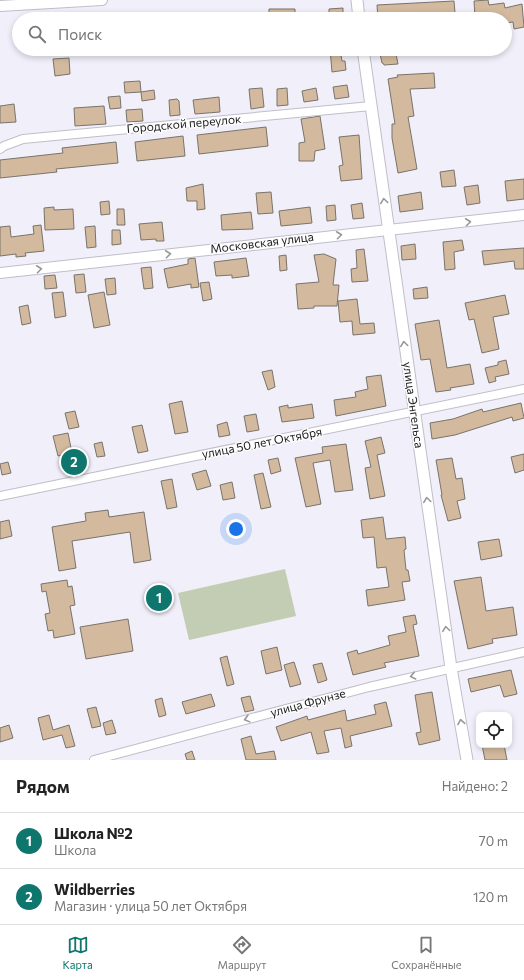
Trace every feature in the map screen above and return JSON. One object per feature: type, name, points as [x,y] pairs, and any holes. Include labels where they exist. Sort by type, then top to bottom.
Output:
[{"type":"main road","points":[[356,0],[358,12]]},
{"type":"main road","name":"улица Энгельса","points":[[364,56],[451,668],[467,760]]},
{"type":"street","points":[[0,6],[102,0]]},
{"type":"street","name":"Городской переулок","points":[[0,149],[23,139],[371,106]]},
{"type":"street","name":"Московская улица","points":[[0,273],[524,215]]},
{"type":"street","name":"улица 50 лет Октября","points":[[0,496],[524,389]]},
{"type":"street","name":"улица Фрунзе","points":[[94,760],[368,687],[524,652]]},
{"type":"green space","points":[[285,569],[296,616],[189,640],[178,593]]},
{"type":"building","points":[[488,0],[489,5],[504,3],[505,8],[522,4],[524,27],[514,29],[512,12],[475,12],[474,1]]},
{"type":"building","points":[[454,1],[455,12],[378,12],[377,5]]},
{"type":"building","points":[[343,8],[343,12],[329,12],[329,9]]},
{"type":"building","points":[[269,9],[295,9],[295,12],[269,12]]},
{"type":"building","points":[[331,56],[341,56],[342,61],[345,61],[346,70],[332,72]]},
{"type":"building","points":[[380,56],[396,56],[398,64],[384,65]]},
{"type":"building","points":[[69,58],[70,74],[55,76],[53,59]]},
{"type":"building","points":[[434,73],[435,88],[410,89],[414,116],[408,117],[417,169],[398,173],[392,138],[392,124],[395,124],[388,79],[398,77],[397,75]]},
{"type":"building","points":[[140,81],[141,92],[125,93],[124,82]]},
{"type":"building","points":[[347,85],[349,97],[335,99],[333,87]]},
{"type":"building","points":[[262,88],[264,107],[251,109],[249,89]]},
{"type":"building","points":[[287,88],[288,105],[277,106],[277,89]]},
{"type":"building","points":[[316,88],[318,100],[304,102],[302,91]]},
{"type":"building","points":[[154,90],[155,99],[142,101],[141,92]]},
{"type":"building","points":[[120,96],[121,108],[110,109],[108,97]]},
{"type":"building","points":[[219,97],[220,112],[195,114],[193,100]]},
{"type":"building","points":[[177,99],[179,101],[180,115],[170,116],[169,100]]},
{"type":"building","points":[[14,104],[16,122],[0,123],[0,106]]},
{"type":"building","points":[[104,106],[106,124],[75,126],[74,108]]},
{"type":"building","points":[[142,109],[143,121],[127,122],[126,110]]},
{"type":"building","points":[[320,116],[325,149],[315,151],[314,161],[299,161],[299,143],[305,142],[301,119]]},
{"type":"building","points":[[266,127],[268,146],[199,154],[197,135]]},
{"type":"building","points":[[359,135],[362,179],[341,181],[339,166],[343,165],[339,137]]},
{"type":"building","points":[[183,136],[185,156],[137,161],[135,142]]},
{"type":"building","points":[[116,142],[118,163],[56,169],[57,172],[0,178],[0,160],[63,153],[62,148]]},
{"type":"building","points":[[454,170],[456,186],[442,187],[440,172]]},
{"type":"building","points":[[524,179],[524,199],[507,201],[505,181]]},
{"type":"building","points":[[203,184],[205,209],[197,210],[197,201],[187,201],[186,188]]},
{"type":"building","points":[[478,185],[480,203],[467,205],[464,187]]},
{"type":"building","points":[[271,192],[273,213],[258,214],[256,193]]},
{"type":"building","points":[[421,192],[423,209],[400,212],[398,196]]},
{"type":"building","points":[[109,201],[110,214],[101,215],[100,202]]},
{"type":"building","points":[[362,203],[364,218],[353,219],[351,205]]},
{"type":"building","points":[[335,205],[336,220],[327,221],[326,206]]},
{"type":"building","points":[[54,207],[54,210],[73,209],[74,229],[45,230],[44,208]]},
{"type":"building","points":[[310,207],[312,223],[281,226],[279,211]]},
{"type":"building","points":[[117,209],[124,209],[125,225],[117,225]]},
{"type":"building","points":[[251,212],[253,229],[222,230],[221,215]]},
{"type":"building","points":[[162,222],[164,241],[156,241],[156,239],[141,240],[139,224]]},
{"type":"building","points":[[41,225],[44,251],[25,253],[26,256],[16,257],[16,254],[0,256],[0,227],[10,226],[11,237],[34,234],[33,226]]},
{"type":"building","points":[[95,226],[96,247],[87,248],[85,227]]},
{"type":"building","points":[[112,230],[120,230],[121,244],[112,245]]},
{"type":"building","points":[[462,240],[464,250],[454,252],[455,269],[445,270],[443,242]]},
{"type":"building","points":[[415,244],[416,259],[402,260],[401,246]]},
{"type":"building","points":[[524,248],[524,269],[515,269],[514,261],[484,265],[482,251]]},
{"type":"building","points":[[364,249],[368,281],[352,282],[351,269],[357,268],[356,250]]},
{"type":"building","points":[[324,254],[336,259],[333,285],[339,285],[337,306],[314,306],[314,308],[298,309],[296,284],[319,282],[314,255]]},
{"type":"building","points":[[286,255],[287,270],[280,271],[279,256]]},
{"type":"building","points":[[195,258],[199,287],[191,288],[191,284],[168,288],[164,269],[188,264],[188,259]]},
{"type":"building","points":[[246,258],[249,276],[232,278],[232,275],[216,276],[214,262]]},
{"type":"building","points":[[151,267],[153,288],[144,289],[141,268]]},
{"type":"building","points":[[84,274],[86,292],[76,293],[74,275]]},
{"type":"building","points":[[55,275],[57,288],[45,289],[44,276]]},
{"type":"building","points":[[115,278],[116,294],[107,295],[105,279]]},
{"type":"building","points":[[209,282],[212,299],[203,301],[200,283]]},
{"type":"building","points":[[427,287],[428,298],[414,299],[413,289]]},
{"type":"building","points":[[63,292],[66,316],[55,318],[52,293]]},
{"type":"building","points":[[104,292],[110,325],[94,328],[88,295]]},
{"type":"building","points":[[505,295],[509,314],[493,317],[499,349],[482,353],[474,319],[469,320],[465,303]]},
{"type":"building","points":[[357,299],[360,324],[374,323],[375,333],[353,335],[352,321],[340,322],[338,301]]},
{"type":"building","points":[[28,305],[31,323],[22,325],[19,307]]},
{"type":"building","points":[[439,320],[447,368],[470,364],[474,384],[436,392],[430,359],[421,360],[415,324]]},
{"type":"building","points":[[506,360],[509,374],[495,377],[496,381],[489,383],[485,368],[498,365],[498,362]]},
{"type":"building","points":[[272,370],[275,387],[268,390],[262,372]]},
{"type":"building","points":[[381,375],[386,406],[336,416],[334,400],[356,397],[355,392],[368,389],[366,377]]},
{"type":"building","points":[[182,401],[188,432],[175,434],[169,404]]},
{"type":"building","points":[[521,403],[524,418],[513,421],[512,417],[455,435],[432,439],[430,423],[453,419],[482,409],[483,412]]},
{"type":"building","points":[[312,404],[314,418],[282,422],[279,407],[288,405],[288,408]]},
{"type":"building","points":[[75,411],[79,427],[69,429],[65,413]]},
{"type":"building","points":[[256,414],[259,430],[247,432],[244,416]]},
{"type":"building","points":[[227,422],[230,435],[219,437],[217,425]]},
{"type":"building","points":[[142,425],[148,451],[138,453],[132,427]]},
{"type":"building","points":[[68,433],[72,453],[58,456],[53,436]]},
{"type":"building","points":[[381,437],[385,453],[377,455],[385,496],[370,499],[365,468],[371,467],[365,441]]},
{"type":"building","points":[[102,442],[105,456],[97,457],[94,444]]},
{"type":"building","points":[[346,444],[353,490],[335,492],[330,460],[313,463],[321,504],[306,507],[295,458],[323,453],[322,447]]},
{"type":"building","points":[[78,454],[81,468],[71,470],[68,456]]},
{"type":"building","points":[[524,454],[524,470],[515,473],[511,457]]},
{"type":"building","points":[[278,458],[281,471],[271,474],[268,460]]},
{"type":"building","points":[[452,458],[456,479],[462,478],[465,499],[457,501],[461,518],[448,521],[441,495],[436,460]]},
{"type":"building","points":[[8,462],[11,473],[2,475],[0,464]]},
{"type":"building","points":[[206,470],[211,486],[197,490],[192,474]]},
{"type":"building","points":[[263,473],[271,507],[261,509],[254,475]]},
{"type":"building","points":[[172,479],[177,507],[167,509],[161,481]]},
{"type":"building","points":[[232,482],[235,498],[223,500],[220,485]]},
{"type":"building","points":[[108,510],[109,517],[144,512],[151,560],[134,563],[130,532],[72,541],[76,568],[59,571],[52,527],[86,521],[85,513]]},
{"type":"building","points":[[383,517],[386,539],[405,537],[406,549],[404,550],[406,570],[408,570],[410,581],[402,582],[405,600],[368,606],[366,590],[389,587],[386,567],[377,568],[374,537],[363,538],[361,520]]},
{"type":"building","points":[[9,520],[12,536],[0,539],[0,522]]},
{"type":"building","points":[[499,539],[502,556],[481,560],[478,542]]},
{"type":"building","points":[[481,577],[486,611],[513,607],[517,635],[492,639],[493,643],[468,649],[454,581]]},
{"type":"building","points":[[67,580],[68,587],[72,586],[75,605],[70,606],[75,634],[54,638],[53,630],[48,631],[45,614],[50,613],[46,591],[42,592],[41,584]]},
{"type":"building","points":[[415,615],[417,624],[413,625],[419,656],[384,663],[386,667],[353,675],[347,653],[357,650],[358,654],[390,645],[388,636],[406,632],[403,617]]},
{"type":"building","points":[[128,619],[133,651],[86,659],[80,627]]},
{"type":"building","points":[[277,647],[282,670],[266,674],[261,651]]},
{"type":"building","points":[[227,656],[234,684],[227,686],[220,658]]},
{"type":"building","points":[[294,662],[301,684],[290,687],[284,665]]},
{"type":"building","points":[[322,663],[327,680],[318,683],[313,665]]},
{"type":"building","points":[[511,670],[517,694],[504,697],[500,685],[471,692],[468,679]]},
{"type":"building","points":[[432,692],[440,740],[419,745],[416,733],[421,732],[415,695]]},
{"type":"building","points":[[211,694],[215,706],[186,714],[182,702]]},
{"type":"building","points":[[250,696],[254,710],[245,712],[241,698]]},
{"type":"building","points":[[162,698],[166,715],[159,717],[155,700]]},
{"type":"building","points":[[386,702],[392,726],[350,736],[352,746],[345,748],[341,728],[324,731],[329,752],[317,754],[311,732],[281,741],[276,727],[307,716],[308,720],[345,710],[347,721],[376,714],[374,705]]},
{"type":"building","points":[[96,707],[101,726],[92,728],[87,709]]},
{"type":"building","points":[[49,715],[53,730],[69,725],[75,746],[66,748],[62,735],[43,740],[38,718]]},
{"type":"building","points":[[112,720],[116,733],[106,735],[103,723]]},
{"type":"building","points":[[9,725],[13,738],[0,742],[0,728]]},
{"type":"building","points":[[251,736],[256,754],[274,751],[276,760],[246,760],[241,739]]},
{"type":"building","points":[[483,748],[505,748],[507,760],[485,760]]},
{"type":"building","points":[[192,751],[195,760],[187,760],[185,754]]},
{"type":"place","name":"Wildberries","points":[[74,462]]},
{"type":"place","name":"Школа №2","points":[[159,598]]}]
